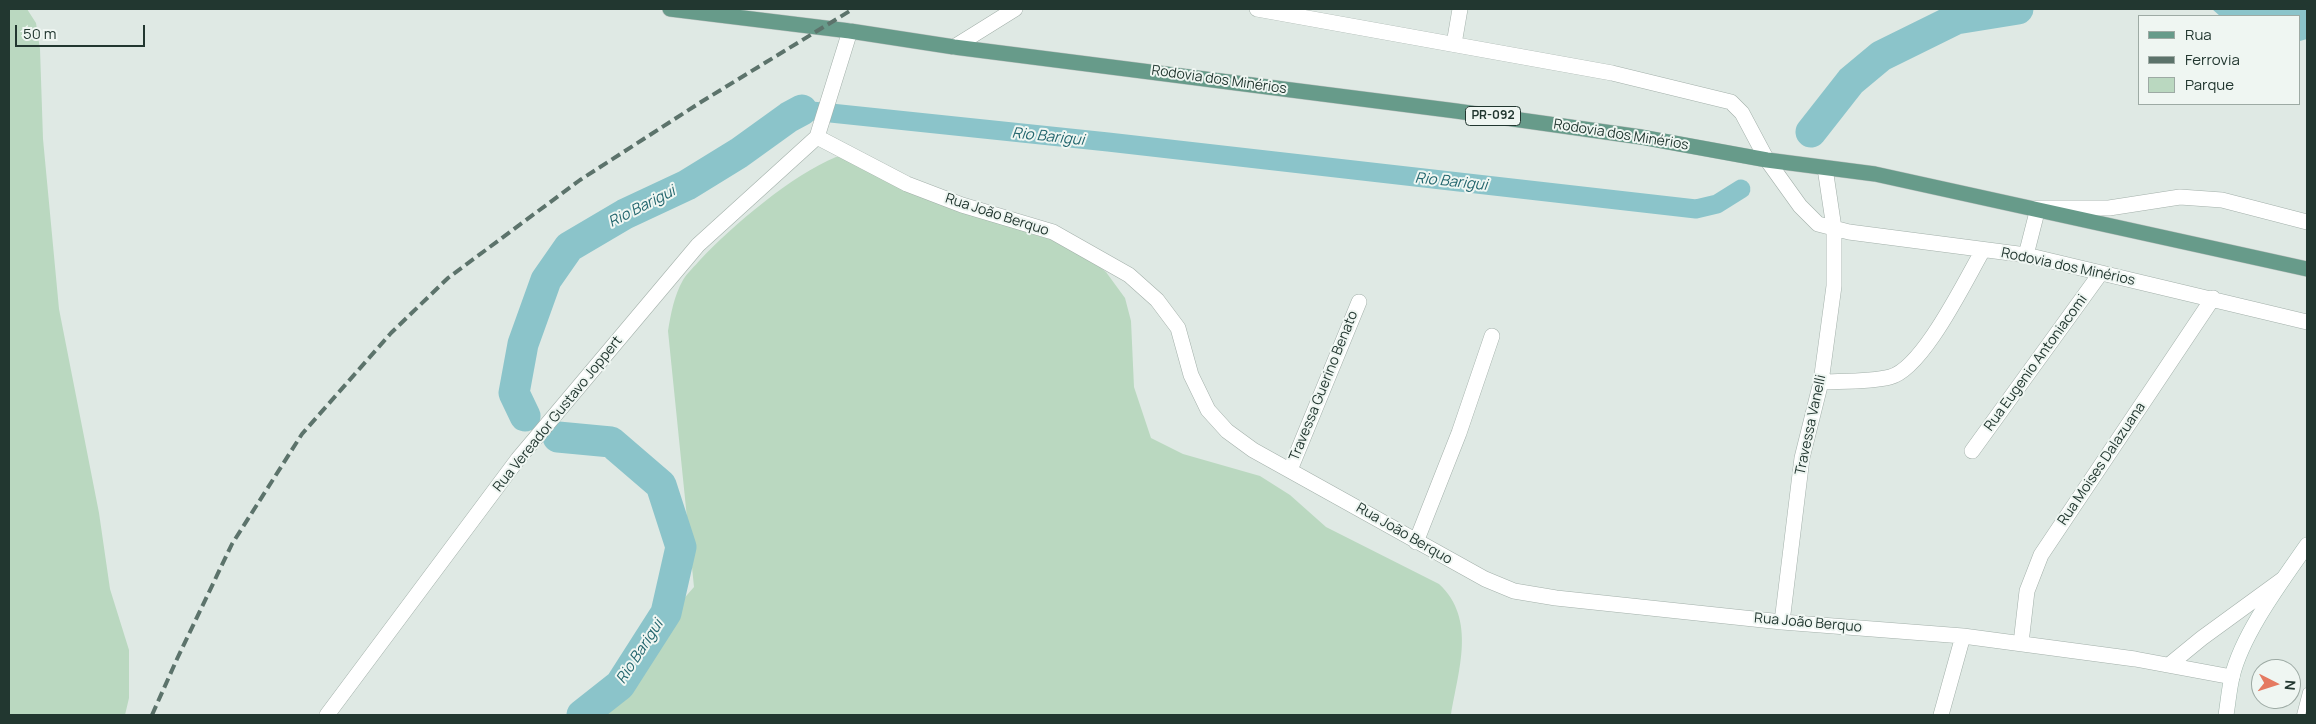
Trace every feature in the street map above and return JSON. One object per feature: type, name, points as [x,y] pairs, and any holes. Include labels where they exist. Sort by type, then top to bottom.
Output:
[{"type":"main road","name":"Rodovia dos Minérios","points":[[670,9],[1456,110],[1641,137],[1767,160],[1874,174],[2038,208],[2307,269]]},
{"type":"street","points":[[954,47],[1015,9]]},
{"type":"street","points":[[1257,9],[1612,73],[1731,102],[1742,113],[1767,160]]},
{"type":"street","points":[[1454,44],[1460,9]]},
{"type":"street","points":[[817,137],[850,31]]},
{"type":"street","name":"Rua João Berquo","points":[[817,137],[907,184],[962,205],[1053,232],[1129,274],[1157,300],[1178,328],[1191,375],[1208,410],[1227,431],[1253,450],[1416,542],[1485,579],[1514,591],[1556,598],[1782,622],[2021,642],[2232,676]]},
{"type":"street","name":"Rua Vereador Gustavo Joppert","points":[[327,715],[518,459],[691,253],[817,137]]},
{"type":"street","name":"Rodovia dos Minérios","points":[[1767,160],[1800,206],[1818,224],[1834,228],[2026,255],[2100,274],[2214,298],[2307,322]]},
{"type":"street","name":"Travessa Vanelli","points":[[1782,622],[1802,458],[1821,382],[1834,286],[1834,228],[1825,168]]},
{"type":"street","points":[[2026,255],[2038,208],[2109,208],[2180,197],[2222,200],[2307,222]]},
{"type":"street","points":[[1821,382],[1891,377],[1911,363],[1931,340],[1983,250]]},
{"type":"street","name":"Rua Eugenio Antoniacomi","points":[[1972,451],[2100,274]]},
{"type":"street","name":"Rua Moises Dalazuana","points":[[2021,642],[2028,591],[2041,555],[2214,298]]},
{"type":"street","name":"Travessa Guerino Benato","points":[[1290,470],[1359,302]]},
{"type":"street","points":[[1416,542],[1459,433],[1492,336]]},
{"type":"street","points":[[2226,715],[2232,676],[2245,642],[2284,578],[2307,545]]},
{"type":"street","points":[[2169,665],[2202,638],[2284,578]]},
{"type":"street","points":[[1941,715],[1963,636]]},
{"type":"lane","points":[[2302,715],[2307,692]]},
{"type":"green space","points":[[9,9],[27,9],[36,23],[40,49],[43,139],[59,309],[99,513],[110,589],[129,650],[129,698],[125,715],[9,715]]},
{"type":"green space","points":[[836,157],[860,157],[881,170],[1028,233],[1053,240],[1086,256],[1106,272],[1125,298],[1131,321],[1134,387],[1151,438],[1183,454],[1260,476],[1290,495],[1326,527],[1439,584],[1451,598],[1458,613],[1462,646],[1451,715],[582,715],[694,587],[668,331],[677,292],[683,280],[700,260],[746,217],[782,188],[819,165]]},
{"type":"water","points":[[2212,9],[2307,9],[2307,39],[2301,41],[2301,15],[2219,15]]},
{"type":"waterway","name":"Rio Barigui","points":[[1811,132],[1851,81],[1881,56],[1956,19],[2018,9]]},
{"type":"waterway","name":"Rio Barigui","points":[[802,110],[1108,142],[1696,209],[1717,204],[1741,189]]},
{"type":"waterway","name":"Rio Barigui","points":[[525,416],[514,393],[523,344],[546,280],[569,247],[625,214],[687,185],[739,153],[789,117],[802,110]]},
{"type":"waterway","name":"Rio Barigui","points":[[558,437],[611,442],[661,485],[681,547],[666,613],[620,685],[582,715]]},
{"type":"railway","points":[[152,715],[232,544],[302,434],[391,333],[448,278],[580,180],[701,102],[853,9]]}]
